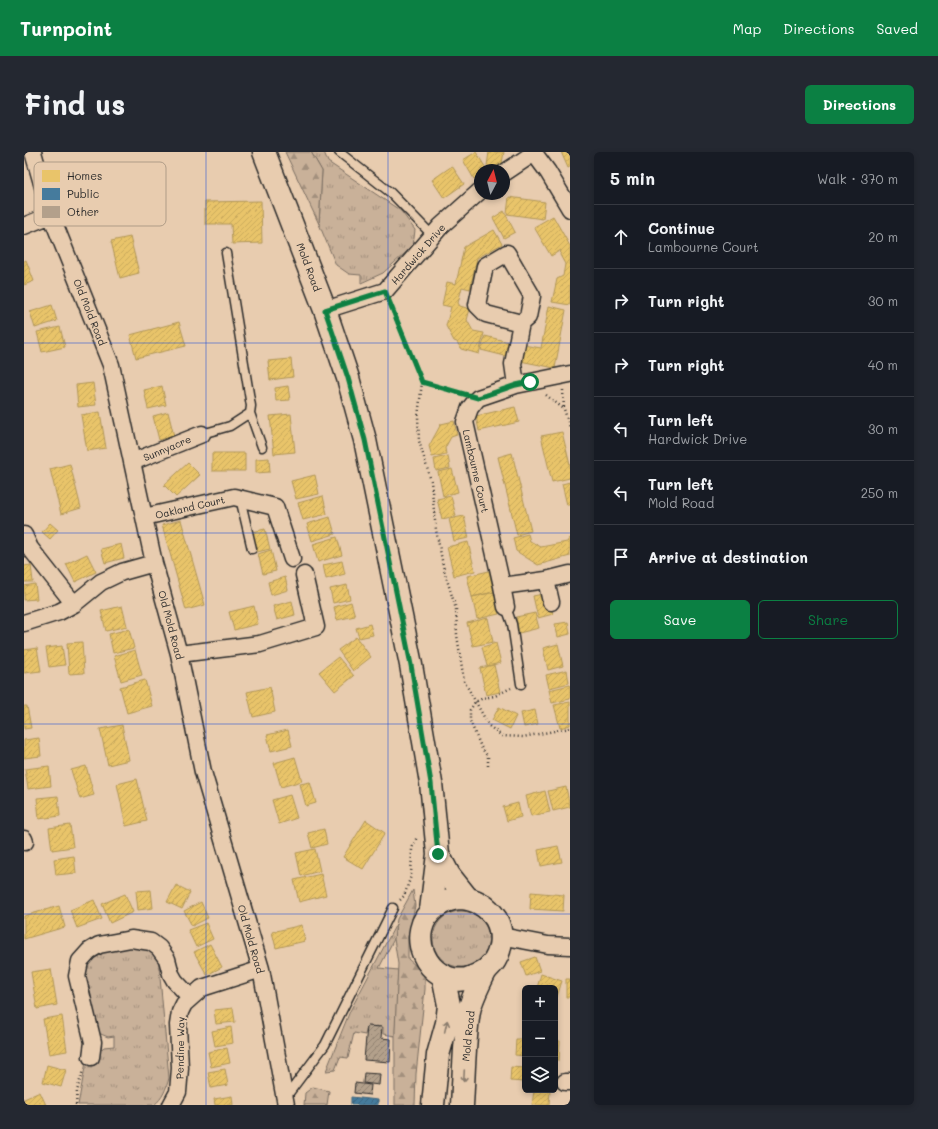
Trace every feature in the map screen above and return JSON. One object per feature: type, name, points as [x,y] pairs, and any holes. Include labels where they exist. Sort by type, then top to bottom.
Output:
[{"type":"main road","name":"Mold Road","points":[[264,152],[325,310],[348,378],[365,440],[411,665],[431,783],[438,854],[432,910]]},
{"type":"main road","name":"Mold Road","points":[[438,854],[449,875],[468,899]]},
{"type":"main road","points":[[455,898],[468,899],[480,903],[491,912],[498,923],[501,936],[500,949],[495,961],[486,970],[476,976],[465,979],[454,979],[443,975],[432,968],[425,958],[420,946],[420,933],[424,920],[432,910],[442,902],[455,898]]},
{"type":"main road","name":"Mold Road","points":[[462,1105],[466,1038],[470,1009],[486,970]]},
{"type":"main road","points":[[433,1105],[438,1055],[447,1023],[449,1005],[443,975]]},
{"type":"street","name":"Old Mold Road","points":[[32,152],[35,162]]},
{"type":"street","points":[[510,169],[533,153],[548,172],[570,209]]},
{"type":"street","name":"Hardwick Drive","points":[[325,310],[385,291],[441,226],[474,196]]},
{"type":"street","points":[[24,226],[34,222]]},
{"type":"street","name":"Old Mold Road","points":[[54,226],[111,365],[154,563],[179,654],[203,772],[261,969],[286,1101]]},
{"type":"street","points":[[516,385],[513,364],[521,323]]},
{"type":"street","points":[[478,398],[516,385],[565,375]]},
{"type":"street","name":"Lambourne Court","points":[[478,398],[470,408],[465,422],[506,607]]},
{"type":"street","name":"Sunnyacre","points":[[132,462],[202,434]]},
{"type":"street","name":"Oakland Court","points":[[144,517],[234,496],[275,507],[292,559]]},
{"type":"street","points":[[24,535],[30,548],[74,604]]},
{"type":"street","points":[[24,623],[60,612],[74,604],[101,582],[122,572],[154,563]]},
{"type":"street","points":[[502,586],[546,580],[570,574]]},
{"type":"street","points":[[179,654],[260,644],[316,627],[304,575]]},
{"type":"street","points":[[546,580],[551,602]]},
{"type":"street","points":[[501,936],[548,945],[570,946]]},
{"type":"street","points":[[91,1057],[93,1042],[77,976],[80,961],[89,951],[99,945],[131,939],[151,942],[159,948],[168,959],[171,974],[175,981],[190,997]]},
{"type":"street","name":"Pendine Way","points":[[172,1105],[178,1092],[180,1079],[178,1025],[180,1012],[184,1004],[190,997],[202,988],[261,969]]},
{"type":"lane","points":[[339,152],[391,193],[433,236]]},
{"type":"lane","points":[[226,253],[248,383],[251,406],[250,413],[262,447]]},
{"type":"lane","points":[[202,434],[230,426],[250,413]]},
{"type":"lane","points":[[240,498],[252,549]]},
{"type":"lane","points":[[506,607],[512,624],[521,684]]},
{"type":"lane","points":[[286,1101],[325,1045],[393,908]]},
{"type":"path","points":[[385,291],[422,382],[418,417],[419,441],[431,481],[436,530],[444,570],[456,609],[457,635],[464,681],[489,726],[502,736],[523,738],[570,728]]},
{"type":"path","points":[[565,375],[564,409],[570,428]]},
{"type":"path","points":[[422,382],[478,398]]},
{"type":"path","points":[[488,766],[488,757],[481,747],[470,721],[470,710],[475,702],[483,698],[495,696],[521,684]]},
{"type":"path","points":[[393,908],[404,896],[411,876],[412,848],[419,832],[435,825]]},
{"type":"path","points":[[76,1105],[77,1091],[85,1061],[91,1057]]},
{"type":"green space","points":[[285,152],[311,152],[322,171],[319,224]]},
{"type":"green space","points":[[311,152],[324,152],[328,162],[401,211],[415,230],[413,246],[383,273],[361,283],[361,275],[349,274],[336,265],[319,224],[322,171]]},
{"type":"green space","points":[[413,890],[415,906],[408,937],[408,959],[425,974],[425,989],[416,1074],[415,1105],[395,1105],[395,1030],[398,964],[394,939],[397,919]]},
{"type":"green space","points":[[456,911],[466,911],[481,919],[487,928],[489,939],[487,950],[481,959],[466,967],[456,967],[445,962],[438,955],[433,944],[433,934],[438,923],[445,916]]},
{"type":"green space","points":[[396,924],[394,939],[379,968],[398,970],[395,1036],[383,1034],[383,1027],[367,1026],[365,1035],[354,1033],[348,1058],[340,1057],[335,1070],[326,1071],[350,1011]]},
{"type":"green space","points":[[142,945],[158,955],[169,1078],[165,1090],[160,1099],[154,1105],[78,1105],[86,1062],[104,1047],[114,1046],[114,1036],[108,1037],[96,1032],[84,988],[85,961],[94,953]]},
{"type":"green space","points":[[313,1087],[329,1091],[327,1105],[304,1105],[305,1093]]},
{"type":"building: Homes","points":[[476,152],[483,164],[474,164],[474,179],[463,160]]},
{"type":"building: Homes","points":[[489,152],[504,152],[502,164],[487,164]]},
{"type":"building: Homes","points":[[561,152],[570,152],[570,167],[568,168]]},
{"type":"building: Homes","points":[[452,166],[464,184],[444,198],[432,180]]},
{"type":"building: Homes","points":[[510,197],[545,202],[543,219],[507,214]]},
{"type":"building: Homes","points":[[261,201],[262,243],[232,244],[231,224],[205,224],[205,202]]},
{"type":"building: Homes","points":[[504,211],[515,232],[504,238],[493,218]]},
{"type":"building: Homes","points":[[553,216],[570,246],[570,305],[552,302],[557,279],[563,276],[565,264],[560,255],[561,250],[551,256],[534,227]]},
{"type":"building: Homes","points":[[494,230],[502,244],[477,258],[470,289],[462,287],[458,303],[460,306],[470,309],[467,320],[473,331],[484,333],[479,354],[461,349],[457,342],[454,341],[446,326],[451,307],[442,305],[447,282],[456,284],[464,247]]},
{"type":"building: Homes","points":[[130,237],[139,273],[120,278],[111,241]]},
{"type":"building: Homes","points":[[26,260],[34,281],[24,285],[24,261]]},
{"type":"building: Homes","points":[[52,305],[57,321],[35,328],[30,312]]},
{"type":"building: Homes","points":[[549,306],[566,310],[555,368],[520,361],[523,345],[541,348]]},
{"type":"building: Homes","points":[[179,322],[186,346],[136,358],[130,335]]},
{"type":"building: Homes","points":[[60,327],[65,347],[42,352],[37,332]]},
{"type":"building: Homes","points":[[485,336],[513,343],[509,357],[481,350]]},
{"type":"building: Homes","points":[[291,359],[293,377],[270,380],[268,361]]},
{"type":"building: Homes","points":[[93,383],[96,405],[78,407],[76,385]]},
{"type":"building: Homes","points":[[162,386],[166,405],[148,409],[144,390]]},
{"type":"building: Homes","points":[[288,386],[290,400],[276,401],[275,388]]},
{"type":"building: Homes","points":[[515,407],[519,422],[479,431],[476,416]]},
{"type":"building: Homes","points":[[100,412],[106,448],[87,451],[81,415]]},
{"type":"building: Homes","points":[[168,412],[174,436],[159,440],[153,416]]},
{"type":"building: Homes","points":[[291,414],[295,452],[274,454],[270,416]]},
{"type":"building: Homes","points":[[454,421],[457,435],[451,437],[445,448],[446,454],[432,457],[429,446],[441,424]]},
{"type":"building: Homes","points":[[562,432],[570,465],[570,478],[552,482],[541,436]]},
{"type":"building: Homes","points":[[212,453],[245,453],[245,471],[212,471]]},
{"type":"building: Homes","points":[[512,453],[531,531],[517,535],[498,457]]},
{"type":"building: Homes","points":[[448,456],[450,468],[436,471],[434,459]]},
{"type":"building: Homes","points":[[269,458],[270,472],[256,473],[256,459]]},
{"type":"building: Homes","points":[[188,463],[200,475],[176,497],[164,485]]},
{"type":"building: Homes","points":[[70,464],[81,508],[61,514],[50,469]]},
{"type":"building: Homes","points":[[452,469],[458,492],[443,496],[438,472]]},
{"type":"building: Homes","points":[[315,475],[319,494],[296,499],[291,481]]},
{"type":"building: Homes","points":[[570,482],[570,505],[567,505],[562,484]]},
{"type":"building: Homes","points":[[323,496],[327,514],[303,520],[298,503]]},
{"type":"building: Homes","points":[[451,496],[456,516],[442,519],[437,499]]},
{"type":"building: Homes","points":[[464,516],[469,538],[454,541],[449,519]]},
{"type":"building: Homes","points":[[330,517],[335,534],[312,541],[307,524]]},
{"type":"building: Homes","points":[[181,520],[205,605],[186,610],[162,525]]},
{"type":"building: Homes","points":[[50,523],[58,530],[50,539],[42,532]]},
{"type":"building: Homes","points":[[265,529],[270,549],[257,552],[252,532]]},
{"type":"building: Homes","points":[[528,534],[530,541],[541,547],[567,542],[570,537],[570,556],[538,565],[516,551],[513,538]]},
{"type":"building: Homes","points":[[337,537],[342,555],[318,562],[313,544]]},
{"type":"building: Homes","points":[[468,542],[475,571],[454,576],[447,547]]},
{"type":"building: Homes","points":[[121,544],[124,558],[105,563],[101,549]]},
{"type":"building: Homes","points":[[271,550],[276,571],[263,574],[258,554]]},
{"type":"building: Homes","points":[[87,554],[96,572],[75,582],[66,564]]},
{"type":"building: Homes","points":[[342,561],[345,574],[326,579],[323,565]]},
{"type":"building: Homes","points":[[31,565],[33,582],[24,582],[24,566]]},
{"type":"building: Homes","points":[[489,571],[494,592],[472,597],[467,576]]},
{"type":"building: Homes","points":[[285,577],[288,590],[271,595],[268,582]]},
{"type":"building: Homes","points":[[35,584],[37,599],[24,600],[24,586]]},
{"type":"building: Homes","points":[[347,585],[350,599],[333,603],[330,589]]},
{"type":"building: Homes","points":[[494,592],[499,614],[477,619],[472,597]]},
{"type":"building: Homes","points":[[548,593],[553,614],[538,618],[533,596]]},
{"type":"building: Homes","points":[[292,601],[295,615],[277,620],[273,606]]},
{"type":"building: Homes","points":[[351,602],[355,616],[337,620],[334,607]]},
{"type":"building: Homes","points":[[122,606],[127,626],[106,631],[101,611]]},
{"type":"building: Homes","points":[[254,606],[258,624],[234,630],[229,612]]},
{"type":"building: Homes","points":[[535,613],[539,628],[519,633],[516,617]]},
{"type":"building: Homes","points":[[488,618],[493,642],[473,646],[467,623]]},
{"type":"building: Homes","points":[[568,622],[570,634],[558,637],[555,624]]},
{"type":"building: Homes","points":[[370,624],[373,635],[359,638],[356,628]]},
{"type":"building: Homes","points":[[129,629],[134,648],[113,653],[109,634]]},
{"type":"building: Homes","points":[[356,637],[371,657],[353,671],[338,650]]},
{"type":"building: Homes","points":[[82,642],[84,673],[69,674],[67,643]]},
{"type":"building: Homes","points":[[496,643],[501,663],[487,666],[482,647]]},
{"type":"building: Homes","points":[[558,644],[563,666],[548,670],[543,648]]},
{"type":"building: Homes","points":[[62,646],[65,665],[49,667],[46,648]]},
{"type":"building: Homes","points":[[37,648],[41,671],[24,673],[24,650]]},
{"type":"building: Homes","points":[[135,650],[142,675],[121,681],[114,656]]},
{"type":"building: Homes","points":[[338,657],[354,676],[335,691],[319,672]]},
{"type":"building: Homes","points":[[494,665],[500,692],[486,695],[480,668]]},
{"type":"building: Homes","points":[[567,670],[569,683],[549,688],[546,675]]},
{"type":"building: Homes","points":[[145,680],[152,706],[127,713],[120,687]]},
{"type":"building: Homes","points":[[570,685],[570,699],[552,703],[549,690]]},
{"type":"building: Homes","points":[[270,687],[275,712],[253,717],[247,692]]},
{"type":"building: Homes","points":[[570,702],[570,725],[560,728],[554,705]]},
{"type":"building: Homes","points":[[24,706],[27,706],[31,728],[24,729]]},
{"type":"building: Homes","points":[[499,707],[516,716],[510,729],[492,720]]},
{"type":"building: Homes","points":[[535,710],[538,724],[524,727],[521,713]]},
{"type":"building: Homes","points":[[122,725],[129,760],[108,765],[100,729]]},
{"type":"building: Homes","points":[[288,730],[292,746],[271,751],[267,735]]},
{"type":"building: Homes","points":[[39,738],[41,756],[24,758],[24,740]]},
{"type":"building: Homes","points":[[295,757],[302,781],[281,787],[274,763]]},
{"type":"building: Homes","points":[[49,766],[51,786],[28,789],[25,769]]},
{"type":"building: Homes","points":[[86,766],[94,795],[80,799],[71,770]]},
{"type":"building: Homes","points":[[137,779],[147,821],[126,826],[117,784]]},
{"type":"building: Homes","points":[[310,782],[316,803],[306,806],[300,784]]},
{"type":"building: Homes","points":[[566,787],[570,807],[553,811],[548,791]]},
{"type":"building: Homes","points":[[545,791],[550,812],[531,816],[526,796]]},
{"type":"building: Homes","points":[[290,795],[297,818],[279,824],[272,800]]},
{"type":"building: Homes","points":[[58,796],[60,816],[39,819],[37,798]]},
{"type":"building: Homes","points":[[518,803],[521,817],[507,821],[503,807]]},
{"type":"building: Homes","points":[[366,820],[385,833],[363,869],[343,857]]},
{"type":"building: Homes","points":[[70,825],[73,847],[52,850],[49,828]]},
{"type":"building: Homes","points":[[324,829],[327,844],[312,848],[308,833]]},
{"type":"building: Homes","points":[[558,846],[562,862],[541,866],[538,850]]},
{"type":"building: Homes","points":[[315,849],[320,871],[301,876],[296,853]]},
{"type":"building: Homes","points":[[74,856],[76,873],[56,875],[54,859]]},
{"type":"building: Homes","points":[[321,874],[326,895],[299,902],[294,880]]},
{"type":"building: Homes","points":[[176,885],[190,892],[182,909],[167,902]]},
{"type":"building: Homes","points":[[151,890],[153,908],[138,910],[136,891]]},
{"type":"building: Homes","points":[[531,892],[564,895],[563,911],[530,909]]},
{"type":"building: Homes","points":[[125,894],[133,912],[110,923],[102,904]]},
{"type":"building: Homes","points":[[94,900],[102,919],[77,928],[70,910]]},
{"type":"building: Homes","points":[[201,902],[208,918],[192,926],[184,911]]},
{"type":"building: Homes","points":[[59,906],[65,927],[24,939],[24,916]]},
{"type":"building: Homes","points":[[206,923],[213,939],[196,947],[188,930]]},
{"type":"building: Homes","points":[[302,925],[305,941],[276,948],[272,932]]},
{"type":"building: Homes","points":[[210,944],[222,967],[207,975],[194,952]]},
{"type":"building: Homes","points":[[535,957],[540,971],[526,976],[521,962]]},
{"type":"building: Homes","points":[[51,969],[57,1005],[37,1009],[31,972]]},
{"type":"building: Homes","points":[[541,974],[562,981],[558,994],[558,985],[538,985]]},
{"type":"building: Homes","points":[[566,979],[570,979],[570,997],[566,997]]},
{"type":"building: Homes","points":[[233,1008],[235,1022],[216,1024],[214,1010]]},
{"type":"building: Homes","points":[[62,1016],[67,1051],[49,1054],[43,1019]]},
{"type":"building: Homes","points":[[231,1027],[233,1043],[215,1046],[212,1031]]},
{"type":"building: Homes","points":[[516,1039],[522,1039],[522,1056],[515,1055]]},
{"type":"building: Homes","points":[[558,1041],[560,1041],[558,1060]]},
{"type":"building: Homes","points":[[227,1048],[230,1063],[211,1067],[208,1052]]},
{"type":"building: Homes","points":[[47,1065],[66,1070],[61,1087],[43,1082]]},
{"type":"building: Homes","points":[[511,1067],[522,1068],[522,1082],[510,1081]]},
{"type":"building: Homes","points":[[225,1069],[228,1085],[211,1088],[208,1072]]},
{"type":"building: Homes","points":[[40,1092],[46,1105],[24,1105],[24,1099]]},
{"type":"building: Homes","points":[[534,1093],[550,1093],[549,1105],[532,1105]]},
{"type":"building: Homes","points":[[232,1096],[233,1105],[215,1105],[214,1099]]},
{"type":"building: Public","points":[[351,1097],[378,1100],[378,1105],[351,1105]]},
{"type":"building: Other","points":[[367,1026],[382,1027],[381,1038],[391,1039],[390,1062],[364,1060]]},
{"type":"building: Other","points":[[364,1073],[380,1074],[379,1085],[363,1083]]},
{"type":"building: Other","points":[[355,1083],[371,1085],[370,1095],[354,1093]]},
{"type":"route","points":[[438,854],[431,783],[411,665],[365,440],[348,378],[325,310],[385,291],[422,382],[478,398],[516,385],[530,382]]}]
